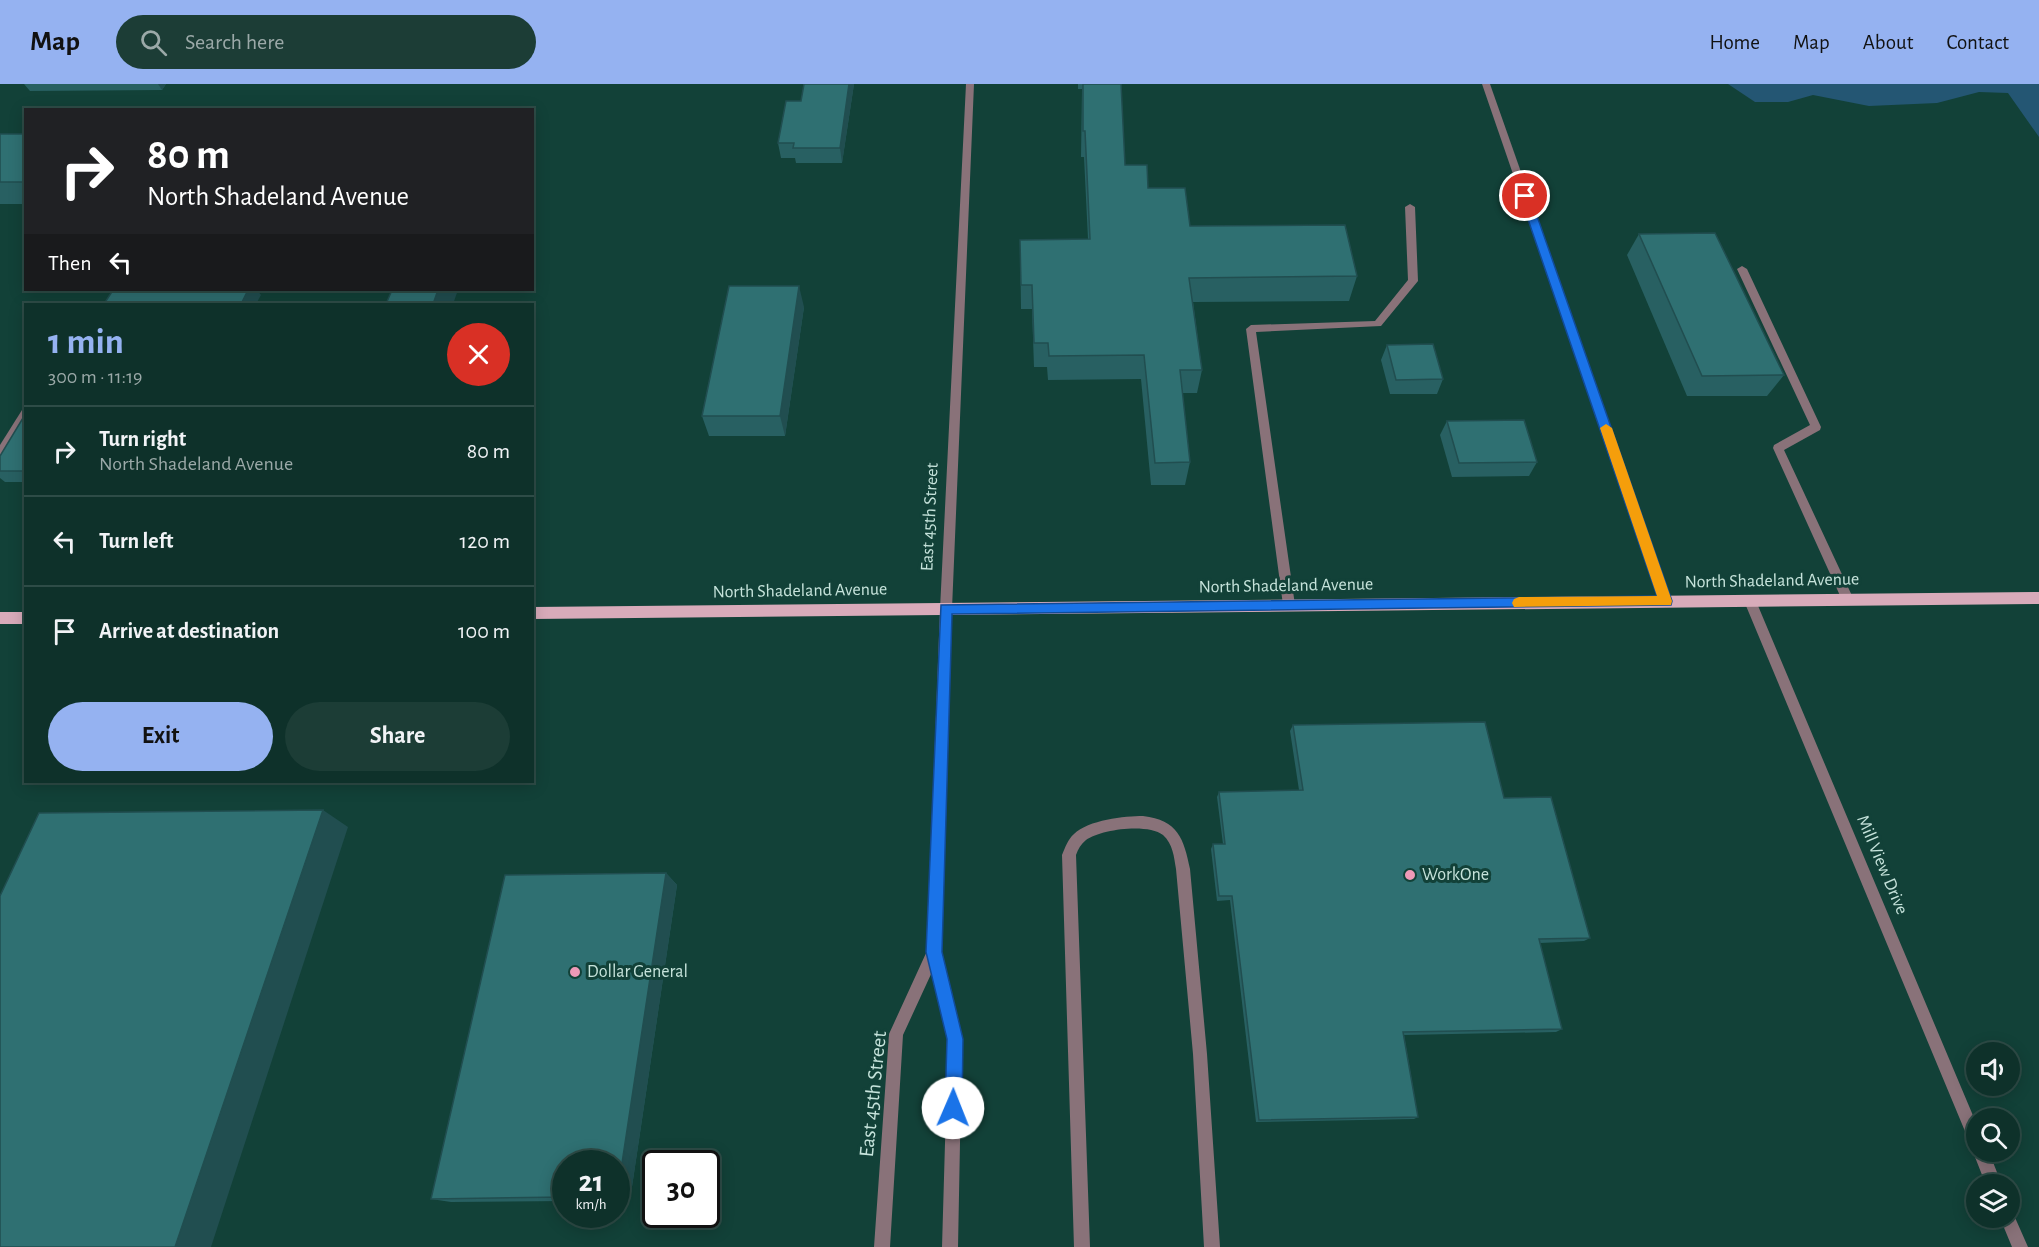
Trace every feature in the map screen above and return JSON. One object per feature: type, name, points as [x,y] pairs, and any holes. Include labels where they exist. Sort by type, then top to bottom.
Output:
[{"type":"main road","name":"North Shadeland Avenue","points":[[534,613],[2039,598]]},
{"type":"main road","points":[[0,618],[24,618]]},
{"type":"street","name":"East 45th Street","points":[[950,1247],[955,1039],[934,952],[946,609],[970,84]]},
{"type":"street","points":[[1486,84],[1666,601]]},
{"type":"street","points":[[1289,605],[1251,329],[1378,324],[1413,281],[1410,207]]},
{"type":"street","points":[[1742,269],[1816,427],[1778,448],[1848,600]]},
{"type":"street","points":[[0,454],[24,415]]},
{"type":"street","name":"Mill View Drive","points":[[1750,601],[1966,1117]]},
{"type":"street","points":[[1082,1247],[1069,855],[1074,840],[1086,832],[1143,821],[1162,827],[1175,838],[1184,874],[1204,1084],[1212,1247]]},
{"type":"street","name":"East 45th Street","points":[[882,1247],[896,1034],[934,952]]},
{"type":"street","points":[[2012,1228],[2020,1247]]},
{"type":"water","points":[[1728,84],[2039,84],[2039,137],[2008,93],[1979,92],[1937,103],[1869,106],[1813,95],[1788,102],[1755,102]]},
{"type":"building","points":[[804,84],[849,84],[840,148],[793,148],[794,143],[778,143],[786,101],[801,101]]},
{"type":"building","points":[[1083,84],[1121,84],[1125,165],[1147,165],[1148,188],[1185,188],[1190,226],[1345,225],[1357,276],[1189,278],[1202,370],[1180,370],[1190,462],[1155,463],[1144,355],[1049,356],[1048,343],[1034,343],[1032,285],[1021,285],[1020,240],[1090,239],[1085,131],[1083,131]]},
{"type":"building","points":[[0,134],[24,134],[24,182],[0,182]]},
{"type":"building","points":[[1715,233],[1784,375],[1702,376],[1639,234]]},
{"type":"building","points":[[729,286],[799,286],[780,416],[702,416]]},
{"type":"building","points":[[112,291],[248,291],[242,303],[105,303]]},
{"type":"building","points":[[392,291],[438,291],[433,303],[386,303]]},
{"type":"building","points":[[1433,344],[1443,379],[1396,380],[1387,345]]},
{"type":"building","points":[[24,416],[24,471],[0,471],[0,456]]},
{"type":"building","points":[[1524,420],[1537,462],[1459,463],[1447,421]]},
{"type":"building","points":[[1485,722],[1504,798],[1551,797],[1590,938],[1539,939],[1562,1029],[1403,1032],[1418,1117],[1259,1120],[1232,896],[1219,896],[1213,844],[1225,844],[1219,792],[1303,790],[1293,725]]},
{"type":"building","points":[[323,810],[175,1247],[0,1247],[0,896],[39,813]]},
{"type":"building","points":[[666,873],[624,1150],[552,1150],[552,1197],[431,1199],[505,875]]},
{"type":"slow traffic","points":[[1519,603],[1666,601],[1606,428]]},
{"type":"place","name":"WorkOne","points":[[1410,875]]},
{"type":"place","name":"Dollar General","points":[[575,972]]},
{"type":"route","points":[[953,1108],[955,1039],[934,952],[946,609],[1666,601],[1525,196]]}]
